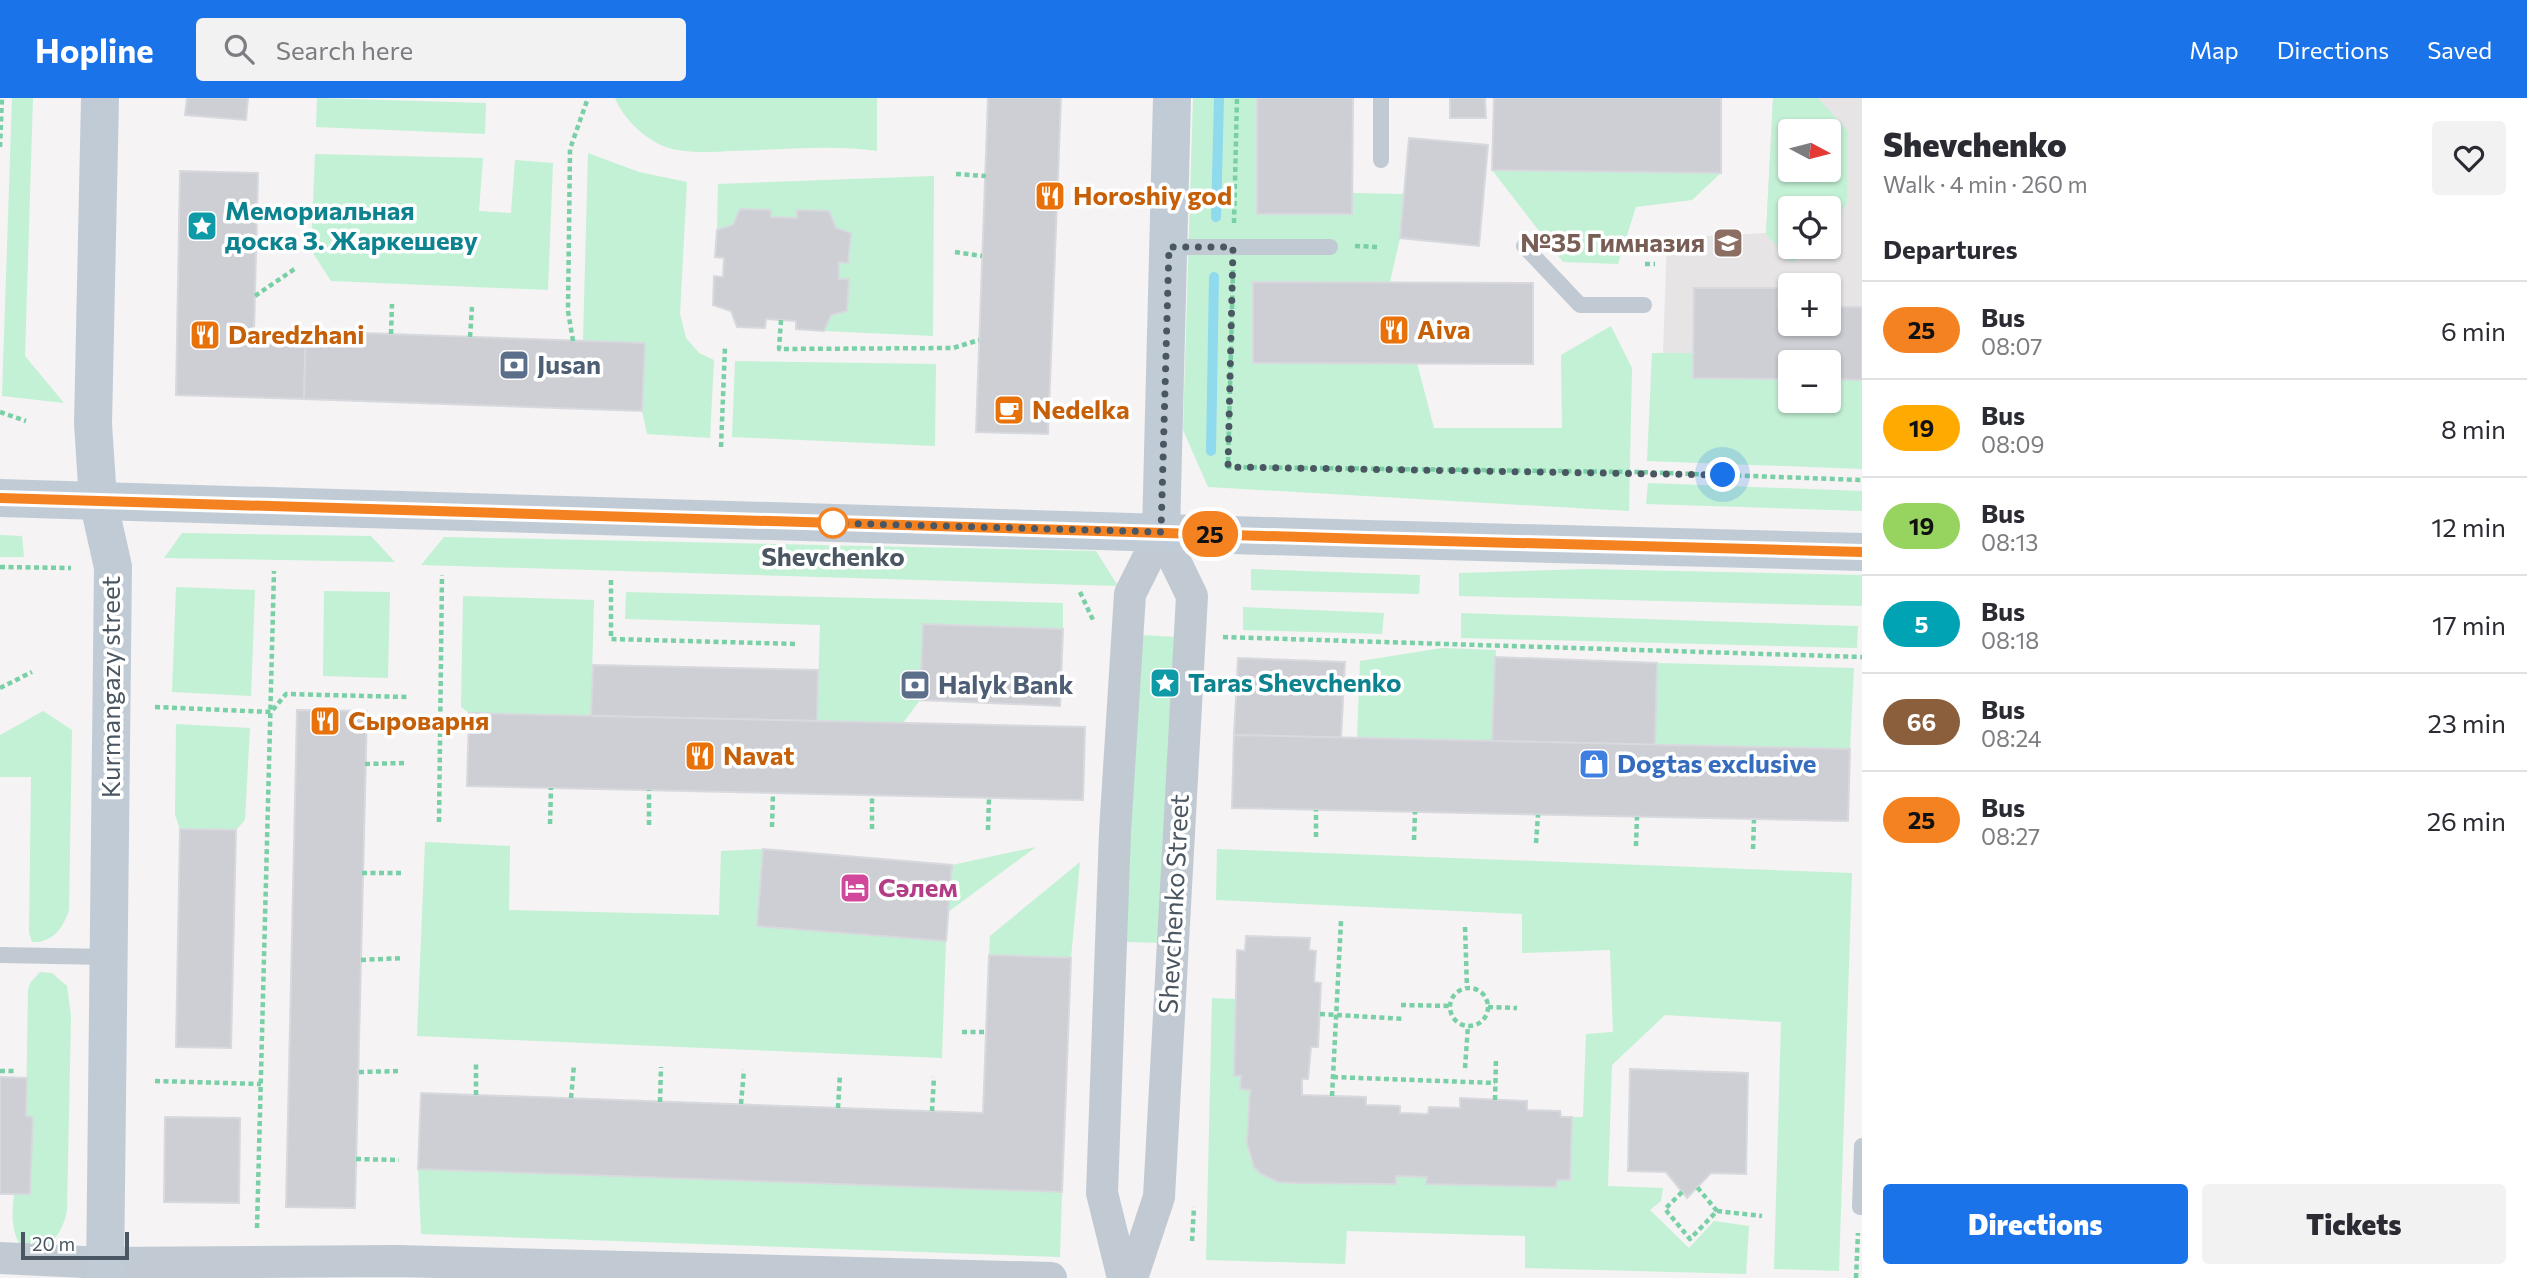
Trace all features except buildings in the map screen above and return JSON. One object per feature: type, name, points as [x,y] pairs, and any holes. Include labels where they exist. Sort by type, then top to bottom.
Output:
[{"type":"main road","name":"Kurmangazy street","points":[[100,98],[93,424],[98,500],[113,567],[105,1270]]},
{"type":"main road","name":"Shevchenko Street","points":[[1161,532],[1172,98]]},
{"type":"main road","points":[[0,498],[1862,552]]},
{"type":"street","name":"Shevchenko Street","points":[[1123,1278],[1102,1193],[1115,832],[1130,594],[1161,532]]},
{"type":"street","name":"Shevchenko Street","points":[[1132,1278],[1159,1197],[1192,596],[1161,532]]},
{"type":"street","points":[[0,1258],[105,1270],[256,1262],[415,1262],[1051,1278]]},
{"type":"lane","points":[[1381,98],[1381,159]]},
{"type":"lane","points":[[1524,246],[1580,305],[1644,305]]},
{"type":"lane","points":[[1169,247],[1330,247]]},
{"type":"lane","points":[[0,956],[108,957]]},
{"type":"lane","points":[[1860,1208],[1862,1146]]},
{"type":"path","points":[[0,147],[2,98]]},
{"type":"path","points":[[573,341],[568,312],[569,149],[588,98]]},
{"type":"path","points":[[1237,98],[1228,467],[1639,472],[1862,480]]},
{"type":"path","points":[[956,174],[986,176]]},
{"type":"path","points":[[256,213],[293,213]]},
{"type":"path","points":[[1352,246],[1380,247]]},
{"type":"path","points":[[955,252],[982,256]]},
{"type":"path","points":[[1645,264],[1655,264]]},
{"type":"path","points":[[255,296],[296,268]]},
{"type":"path","points":[[391,334],[393,304]]},
{"type":"path","points":[[470,337],[472,307]]},
{"type":"path","points":[[781,320],[779,349],[954,348],[979,340]]},
{"type":"path","points":[[721,447],[725,347]]},
{"type":"path","points":[[0,412],[26,421]]},
{"type":"path","points":[[0,567],[71,568]]},
{"type":"path","points":[[256,1262],[274,571]]},
{"type":"path","points":[[439,822],[442,575]]},
{"type":"path","points":[[611,580],[611,639],[797,644]]},
{"type":"path","points":[[1219,637],[1862,657]]},
{"type":"path","points":[[0,688],[32,672]]},
{"type":"path","points":[[271,712],[286,695],[407,697]]},
{"type":"path","points":[[155,708],[271,712]]},
{"type":"path","points":[[365,764],[405,763]]},
{"type":"path","points":[[550,824],[551,788]]},
{"type":"path","points":[[649,790],[649,825]]},
{"type":"path","points":[[772,827],[773,793]]},
{"type":"path","points":[[872,795],[872,829]]},
{"type":"path","points":[[988,831],[989,797]]},
{"type":"path","points":[[1316,810],[1316,837]]},
{"type":"path","points":[[1414,840],[1415,812]]},
{"type":"path","points":[[1536,843],[1538,815]]},
{"type":"path","points":[[1636,846],[1637,817]]},
{"type":"path","points":[[1754,820],[1754,849]]},
{"type":"path","points":[[362,873],[404,873]]},
{"type":"path","points":[[1332,1096],[1341,921]]},
{"type":"path","points":[[1465,927],[1467,988]]},
{"type":"path","points":[[361,960],[403,958]]},
{"type":"path","points":[[1467,988],[1473,988],[1484,995],[1488,1007],[1484,1018],[1468,1026],[1452,1016],[1450,1006],[1455,993],[1467,988]]},
{"type":"path","points":[[1401,1005],[1450,1006]]},
{"type":"path","points":[[1488,1007],[1517,1008]]},
{"type":"path","points":[[1320,1014],[1404,1019]]},
{"type":"path","points":[[1465,1068],[1468,1026]]},
{"type":"path","points":[[962,1032],[986,1032]]},
{"type":"path","points":[[1495,1100],[1496,1059]]},
{"type":"path","points":[[476,1060],[476,1095]]},
{"type":"path","points":[[571,1098],[574,1065]]},
{"type":"path","points":[[660,1102],[661,1067]]},
{"type":"path","points":[[741,1104],[744,1070]]},
{"type":"path","points":[[0,1071],[17,1071]]},
{"type":"path","points":[[359,1072],[400,1071]]},
{"type":"path","points":[[838,1108],[840,1074]]},
{"type":"path","points":[[932,1111],[934,1077]]},
{"type":"path","points":[[1333,1077],[1495,1083]]},
{"type":"path","points":[[155,1081],[261,1084]]},
{"type":"path","points":[[356,1159],[399,1160]]},
{"type":"path","points":[[1698,1187],[1717,1211],[1762,1216]]},
{"type":"path","points":[[1682,1192],[1665,1209],[1690,1239],[1717,1211]]},
{"type":"path","points":[[1856,1278],[1860,1208]]},
{"type":"shaded area","name":"№35 Гимназия","points":[[1773,98],[1862,98],[1862,380],[1841,379],[1841,350],[1778,350],[1778,379],[1693,378],[1693,353],[1663,353],[1667,238],[1766,233]]},
{"type":"green space","points":[[12,98],[33,98],[25,356],[64,403],[2,396]]},
{"type":"green space","points":[[317,98],[486,103],[485,134],[316,127]]},
{"type":"green space","points":[[615,98],[877,98],[877,151],[824,148],[706,152],[679,150],[663,146],[641,132],[628,120]]},
{"type":"green space","points":[[1193,98],[1257,98],[1257,214],[1352,214],[1352,193],[1404,194],[1400,238],[1390,282],[1253,282],[1253,362],[1417,363],[1434,428],[1562,428],[1561,355],[1611,326],[1632,368],[1629,511],[1208,487],[1183,430]]},
{"type":"green space","points":[[1773,98],[1818,98],[1837,119],[1778,119],[1778,182],[1841,182],[1841,123],[1848,131],[1847,204],[1841,210],[1841,196],[1778,196],[1778,247],[1766,234]]},
{"type":"green space","points":[[588,153],[639,172],[687,182],[680,314],[686,338],[699,353],[714,360],[710,438],[647,434],[642,411],[645,344],[583,341]]},
{"type":"green space","points":[[315,154],[483,158],[479,211],[511,213],[515,160],[553,163],[548,290],[331,281],[311,250]]},
{"type":"green space","points":[[1492,170],[1721,173],[1692,200],[1636,207],[1618,264],[1563,262]]},
{"type":"green space","points":[[934,176],[933,336],[824,331],[831,315],[847,311],[849,280],[839,279],[839,262],[848,262],[851,234],[836,228],[832,220],[798,210],[797,218],[771,217],[770,210],[740,209],[733,225],[717,230],[718,184]]},
{"type":"green space","points":[[1652,353],[1693,353],[1693,378],[1778,379],[1778,413],[1841,413],[1841,379],[1862,380],[1862,469],[1647,461]]},
{"type":"green space","points":[[735,361],[936,364],[935,446],[732,437]]},
{"type":"green space","points":[[1648,483],[1862,491],[1862,511],[1646,504]]},
{"type":"green space","points":[[182,533],[371,536],[395,562],[164,558]]},
{"type":"green space","points":[[0,535],[22,536],[24,557],[0,557]]},
{"type":"green space","points":[[444,537],[1096,551],[1118,586],[421,565]]},
{"type":"green space","points":[[1251,569],[1420,575],[1419,594],[1251,590]]},
{"type":"green space","points":[[1586,569],[1862,575],[1862,606],[1459,596],[1459,573]]},
{"type":"green space","points":[[176,587],[255,590],[251,696],[172,692]]},
{"type":"green space","points":[[324,591],[390,592],[388,678],[323,676]]},
{"type":"green space","points":[[626,592],[1063,603],[1063,629],[923,624],[920,700],[903,723],[817,721],[820,625],[625,619]]},
{"type":"green space","points":[[463,596],[594,600],[591,716],[469,713],[461,707]]},
{"type":"green space","points":[[1243,607],[1384,613],[1382,634],[1243,630]]},
{"type":"green space","points":[[1461,613],[1858,626],[1857,648],[1461,638]]},
{"type":"green space","points":[[1140,635],[1179,637],[1164,943],[1124,942]]},
{"type":"green space","points":[[1442,648],[1496,650],[1492,741],[1357,738],[1360,661]]},
{"type":"green space","points":[[1657,663],[1854,668],[1850,749],[1655,745]]},
{"type":"green space","points":[[43,711],[72,730],[69,910],[56,933],[46,940],[32,942],[29,933],[31,777],[0,777],[0,735]]},
{"type":"green space","points":[[176,724],[250,728],[245,820],[236,830],[180,829],[175,815]]},
{"type":"green space","points":[[425,842],[510,846],[509,910],[719,915],[721,851],[763,849],[757,926],[946,941],[942,1058],[417,1036]]},
{"type":"green space","points":[[1036,847],[948,912],[952,865]]},
{"type":"green space","points":[[1217,849],[1852,873],[1839,1271],[1774,1269],[1781,1022],[1665,1015],[1612,1065],[1608,1186],[1663,1188],[1661,1201],[1650,1210],[1689,1248],[1714,1221],[1749,1226],[1746,1274],[1525,1268],[1525,1236],[1347,1231],[1345,1264],[1206,1260],[1212,998],[1236,999],[1234,1075],[1241,1076],[1240,1089],[1250,1090],[1247,1134],[1251,1160],[1258,1171],[1269,1179],[1285,1183],[1395,1184],[1396,1176],[1427,1177],[1427,1184],[1556,1187],[1557,1180],[1570,1180],[1572,1117],[1583,1117],[1586,1034],[1613,1032],[1610,950],[1522,953],[1522,914],[1216,900]]},
{"type":"green space","points":[[1080,862],[1071,958],[989,955],[990,936]]},
{"type":"green space","points":[[40,972],[52,973],[67,986],[71,1016],[67,1210],[60,1231],[44,1248],[19,1243],[13,1225],[14,1194],[30,1194],[33,1117],[26,1116],[28,990],[30,983]]},
{"type":"green space","points":[[418,1169],[1062,1192],[1060,1257],[421,1234]]},
{"type":"waterway","points":[[1216,217],[1219,98]]},
{"type":"waterway","points":[[1211,451],[1214,277]]},
{"type":"bus line","name":"25","points":[[0,498],[1862,552]]},
{"type":"place","name":"Horoshiy god","points":[[1050,196]]},
{"type":"place","name":"Мемориальная доска З. Жаркешеву","points":[[202,226]]},
{"type":"place","name":"№35 Гимназия","points":[[1728,243]]},
{"type":"place","name":"Aiva","points":[[1394,330]]},
{"type":"place","name":"Daredzhani","points":[[205,335]]},
{"type":"place","name":"Jusan","points":[[514,365]]},
{"type":"place","name":"Nedelka","points":[[1009,410]]},
{"type":"place","name":"Shevchenko","points":[[833,523]]},
{"type":"place","name":"Taras Shevchenko","points":[[1165,683]]},
{"type":"place","name":"Halyk Bank","points":[[915,685]]},
{"type":"place","name":"Сыроварня","points":[[325,721]]},
{"type":"place","name":"Navat","points":[[700,756]]},
{"type":"place","name":"Dogtas exclusive","points":[[1594,764]]},
{"type":"place","name":"Сәлем","points":[[855,888]]},
{"type":"route","points":[[833,523],[1161,532],[1169,247],[1233,247],[1228,467],[1723,475]]}]
